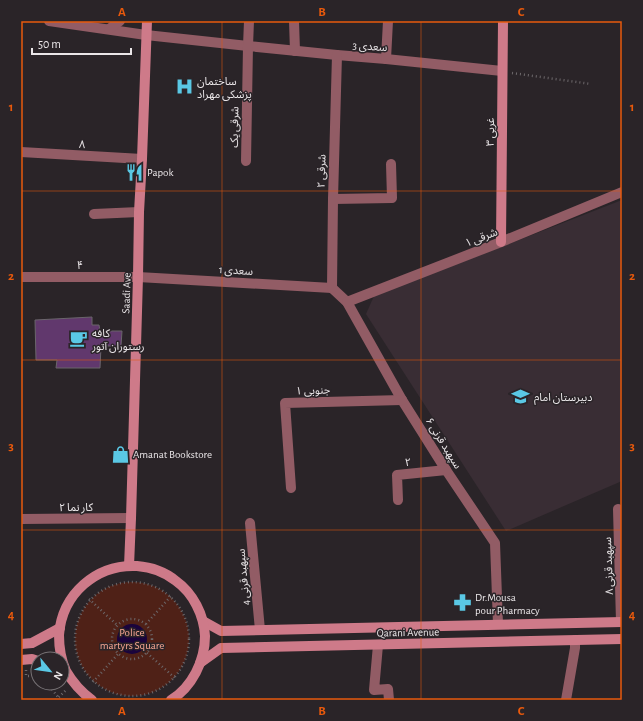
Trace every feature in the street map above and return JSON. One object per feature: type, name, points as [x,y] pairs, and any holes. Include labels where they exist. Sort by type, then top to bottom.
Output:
[{"type":"main road","name":"Saadi Ave","points":[[129,566],[139,212],[147,21]]},
{"type":"main road","name":"۳ غربی","points":[[501,242],[503,21]]},
{"type":"main road","points":[[60,651],[60,628],[63,614],[78,590],[89,580],[114,568],[129,566],[157,570],[170,576],[190,595],[198,608],[203,621],[205,635],[204,650],[194,676],[185,688],[171,700]]},
{"type":"main road","name":"Qarani Avenue","points":[[203,621],[221,631],[622,622]]},
{"type":"main road","points":[[21,644],[32,643],[60,628]]},
{"type":"main road","name":"Qarani Avenue","points":[[200,663],[220,648],[622,639]]},
{"type":"main road","points":[[70,678],[82,693],[92,700]]},
{"type":"street","name":"سعدی 3","points":[[49,21],[146,35],[502,71]]},
{"type":"street","points":[[109,29],[120,21]]},
{"type":"street","name":"شرقی یک","points":[[246,161],[249,21]]},
{"type":"street","points":[[294,21],[295,51]]},
{"type":"street","points":[[386,59],[388,21]]},
{"type":"street","name":"شرقی ۲","points":[[332,288],[332,199],[337,55]]},
{"type":"street","name":"۸","points":[[21,152],[142,159]]},
{"type":"street","points":[[332,199],[392,198],[391,164]]},
{"type":"street","name":"شرقی ۱","points":[[347,302],[501,242],[622,192]]},
{"type":"street","points":[[94,214],[139,212]]},
{"type":"street","name":"۴","points":[[21,277],[138,277]]},
{"type":"street","name":"سعدی 1","points":[[138,277],[332,288]]},
{"type":"street","name":"سپهبد قرنی ۶","points":[[332,288],[347,302],[402,400],[494,543],[498,624]]},
{"type":"street","name":"۱ جنوبی","points":[[291,488],[285,403],[402,400]]},
{"type":"street","name":"۲","points":[[398,500],[397,475],[446,470]]},
{"type":"street","name":"سپهبد قرنی ۸","points":[[618,509],[622,622]]},
{"type":"street","name":"کار نما ۲","points":[[21,519],[131,518]]},
{"type":"street","name":"سپهبد قرنی 4","points":[[250,523],[260,630]]},
{"type":"street","points":[[566,700],[576,648],[575,640]]},
{"type":"street","points":[[378,645],[374,690],[388,689],[389,700]]},
{"type":"path","points":[[502,71],[591,84]]},
{"type":"path","points":[[129,582],[140,582],[151,585],[170,596],[178,605],[183,614],[189,636],[185,658],[174,677],[165,685],[156,690],[134,696],[112,692],[102,688],[93,681],[80,663],[76,652],[75,641],[75,630],[78,619],[90,600],[108,587],[118,583],[129,582]]},
{"type":"path","points":[[146,624],[181,585]]},
{"type":"path","points":[[78,590],[117,625]]},
{"type":"path","points":[[134,618],[146,624],[152,635],[152,641],[147,652],[142,657],[136,659],[130,659],[118,654],[114,649],[111,636],[117,625],[122,621],[134,618]]},
{"type":"path","points":[[147,652],[185,688]]},
{"type":"path","points":[[82,693],[118,654]]},
{"type":"path","points":[[53,691],[58,697]]},
{"type":"shaded area","name":"دبیرستان امام","points":[[622,200],[622,481],[506,531],[366,314],[374,296]]},
{"type":"shaded area","points":[[132,624],[143,628],[147,639],[143,650],[132,654],[121,650],[117,639],[121,628]]},
{"type":"green space","name":"Police martyrs Square","points":[[132,582],[154,586],[172,599],[185,617],[189,639],[185,661],[172,679],[154,692],[132,696],[110,692],[92,679],[79,661],[75,639],[79,617],[92,599],[110,586]]},
{"type":"building","name":"کافه رستوران آتور","points":[[92,317],[92,325],[99,325],[100,331],[122,331],[121,346],[101,346],[100,368],[56,368],[57,360],[36,360],[35,320]]},
{"type":"place","name":"ساختمان پزشکی مهراد","points":[[184,87]]},
{"type":"place","name":"Papok","points":[[134,172]]},
{"type":"place","name":"کافه رستوران آتور","points":[[79,339]]},
{"type":"place","name":"دبیرستان امام","points":[[521,397]]},
{"type":"place","name":"Amanat Bookstore","points":[[120,454]]},
{"type":"place","name":"Dr.Mousa pour Pharmacy","points":[[462,603]]}]
